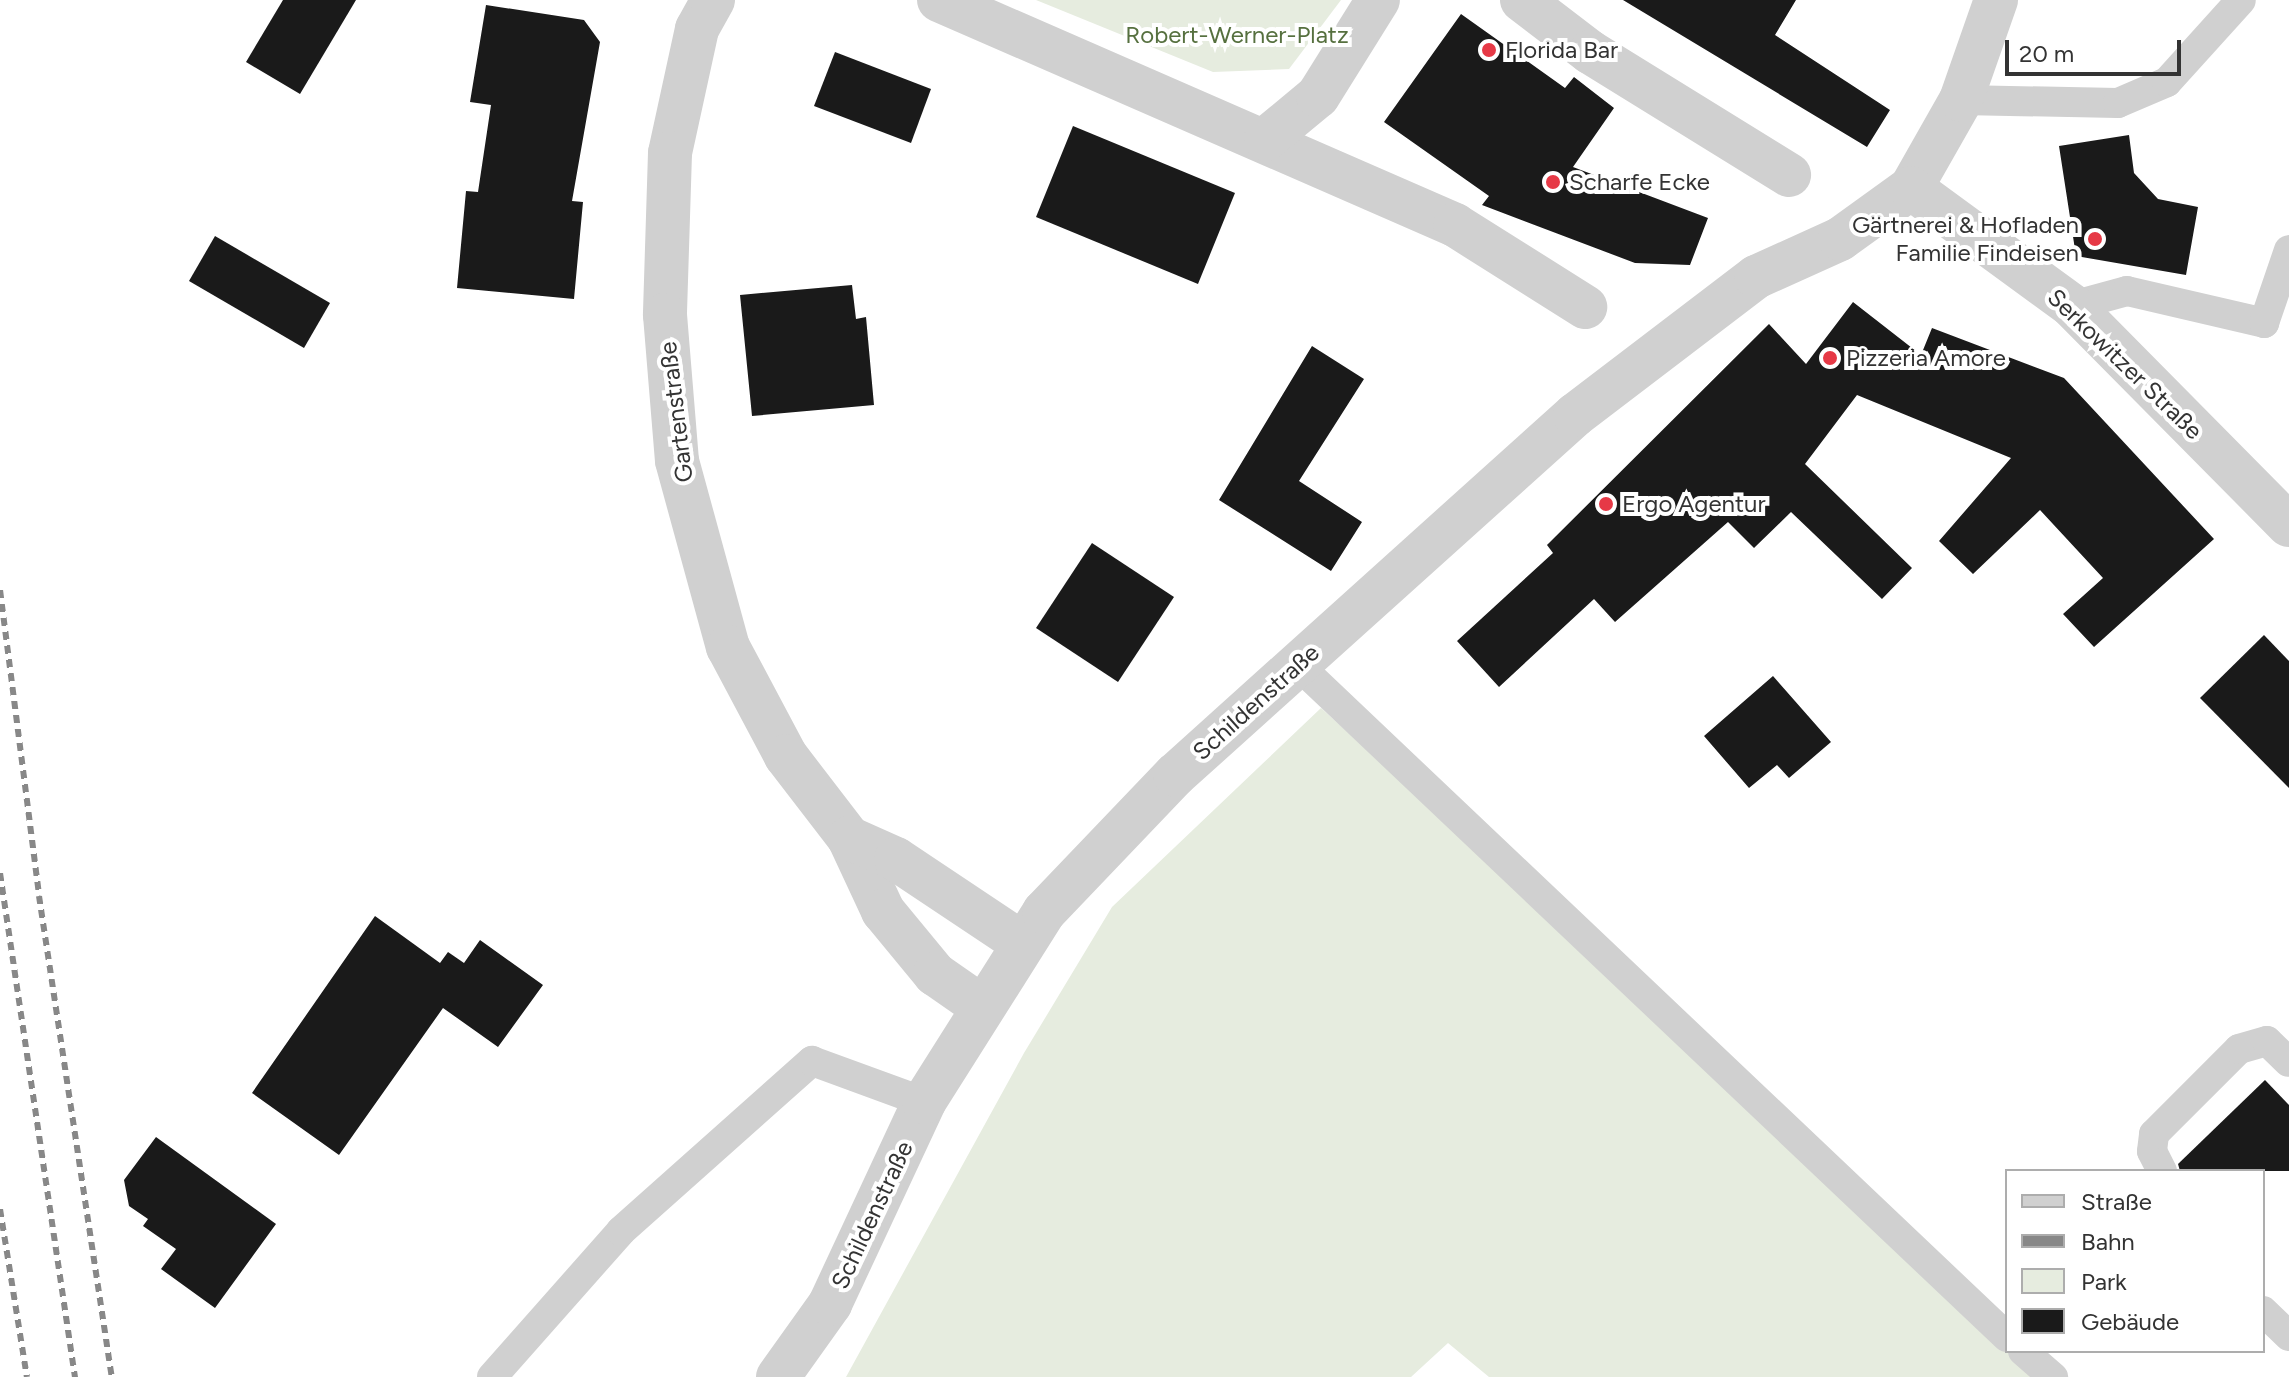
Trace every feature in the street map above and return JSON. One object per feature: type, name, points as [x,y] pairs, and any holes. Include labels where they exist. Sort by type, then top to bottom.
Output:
[{"type":"street","name":"Gartenstraße","points":[[713,0],[697,29],[670,153],[665,315],[677,461],[728,647],[786,756],[849,838],[883,911],[935,974],[981,1006]]},
{"type":"street","points":[[939,0],[1266,139],[1455,225],[1585,307]]},
{"type":"street","points":[[1266,139],[1318,96],[1378,0]]},
{"type":"street","points":[[1522,0],[1590,52],[1789,175]]},
{"type":"street","points":[[1911,188],[1961,100],[1996,0]]},
{"type":"street","name":"Serkowitzer Straße","points":[[1911,188],[2072,306],[2289,525]]},
{"type":"street","name":"Schildenstraße","points":[[778,1377],[830,1304],[924,1102],[1022,943],[1175,775],[1648,355],[1756,277],[1840,239],[1911,188]]},
{"type":"street","name":"Gartenstraße","points":[[849,838],[896,859],[1022,943]]},
{"type":"lane","points":[[1961,100],[2118,103],[2167,82],[2241,0]]},
{"type":"lane","points":[[2072,306],[2127,291],[2264,323],[2289,250]]},
{"type":"lane","points":[[1298,665],[2005,1335]]},
{"type":"lane","points":[[2161,1169],[2152,1151],[2154,1134],[2239,1049],[2267,1041],[2289,1062]]},
{"type":"lane","points":[[492,1377],[621,1231],[812,1061],[924,1102]]},
{"type":"lane","points":[[2265,1313],[2289,1336]]},
{"type":"lane","points":[[2025,1353],[2053,1377]]},
{"type":"green space","name":"Robert-Werner-Platz","points":[[1036,0],[1341,0],[1289,69],[1213,72]]},
{"type":"green space","points":[[1321,708],[1801,1144],[2005,1349],[2005,1353],[2009,1353],[2033,1377],[1489,1377],[1448,1343],[1411,1377],[846,1377],[1024,1053],[1112,907]]},
{"type":"building","points":[[283,0],[356,0],[300,94],[246,62]]},
{"type":"building","points":[[1623,0],[1796,0],[1775,35],[1890,110],[1867,147]]},
{"type":"building","points":[[486,5],[584,20],[600,42],[572,201],[583,202],[574,299],[457,288],[466,191],[478,192],[491,105],[470,102]]},
{"type":"building","points":[[1461,14],[1565,88],[1574,77],[1614,108],[1573,167],[1708,218],[1690,265],[1635,263],[1482,205],[1489,196],[1384,122]]},
{"type":"building","points":[[835,52],[931,89],[911,143],[814,106]]},
{"type":"building","points":[[1073,126],[1235,193],[1198,284],[1036,217]]},
{"type":"building","points":[[2129,135],[2134,173],[2158,199],[2198,207],[2186,275],[2076,256],[2059,146]]},
{"type":"building","points":[[215,236],[330,303],[304,348],[189,281]]},
{"type":"building","points":[[852,285],[856,319],[866,317],[874,405],[752,416],[740,295]]},
{"type":"building","points":[[1853,302],[1921,355],[1932,328],[2064,378],[2214,539],[2094,647],[2063,614],[2103,578],[2040,510],[1973,574],[1939,541],[2011,458],[1857,395],[1805,464],[1912,568],[1882,599],[1791,512],[1754,548],[1728,522],[1615,622],[1594,599],[1499,687],[1457,641],[1553,553],[1547,545],[1769,324],[1806,364]]},
{"type":"building","points":[[1312,346],[1364,379],[1299,481],[1362,522],[1331,571],[1219,500]]},
{"type":"building","points":[[1092,543],[1174,597],[1118,682],[1036,628]]},
{"type":"building","points":[[2264,635],[2289,661],[2289,788],[2200,698]]},
{"type":"building","points":[[1773,676],[1831,742],[1789,778],[1777,765],[1749,788],[1704,736]]},
{"type":"building","points":[[375,916],[440,963],[448,952],[464,963],[480,940],[543,985],[498,1047],[443,1008],[339,1155],[252,1093]]},
{"type":"building","points":[[2265,1080],[2289,1105],[2289,1171],[2179,1169],[2178,1164]]},
{"type":"building","points":[[156,1137],[276,1224],[215,1308],[161,1269],[176,1249],[143,1226],[148,1219],[129,1206],[124,1180]]},
{"type":"railway","points":[[0,590],[39,896],[112,1377]]},
{"type":"railway","points":[[0,873],[75,1377]]},
{"type":"railway","points":[[0,1209],[27,1377]]},
{"type":"place","name":"Florida Bar","points":[[1489,50]]},
{"type":"place","name":"Scharfe Ecke","points":[[1553,182]]},
{"type":"place","name":"Gärtnerei & Hofladen Familie Findeisen","points":[[2095,239]]},
{"type":"place","name":"Pizzeria Amore","points":[[1830,358]]},
{"type":"place","name":"Ergo Agentur","points":[[1606,504]]}]
